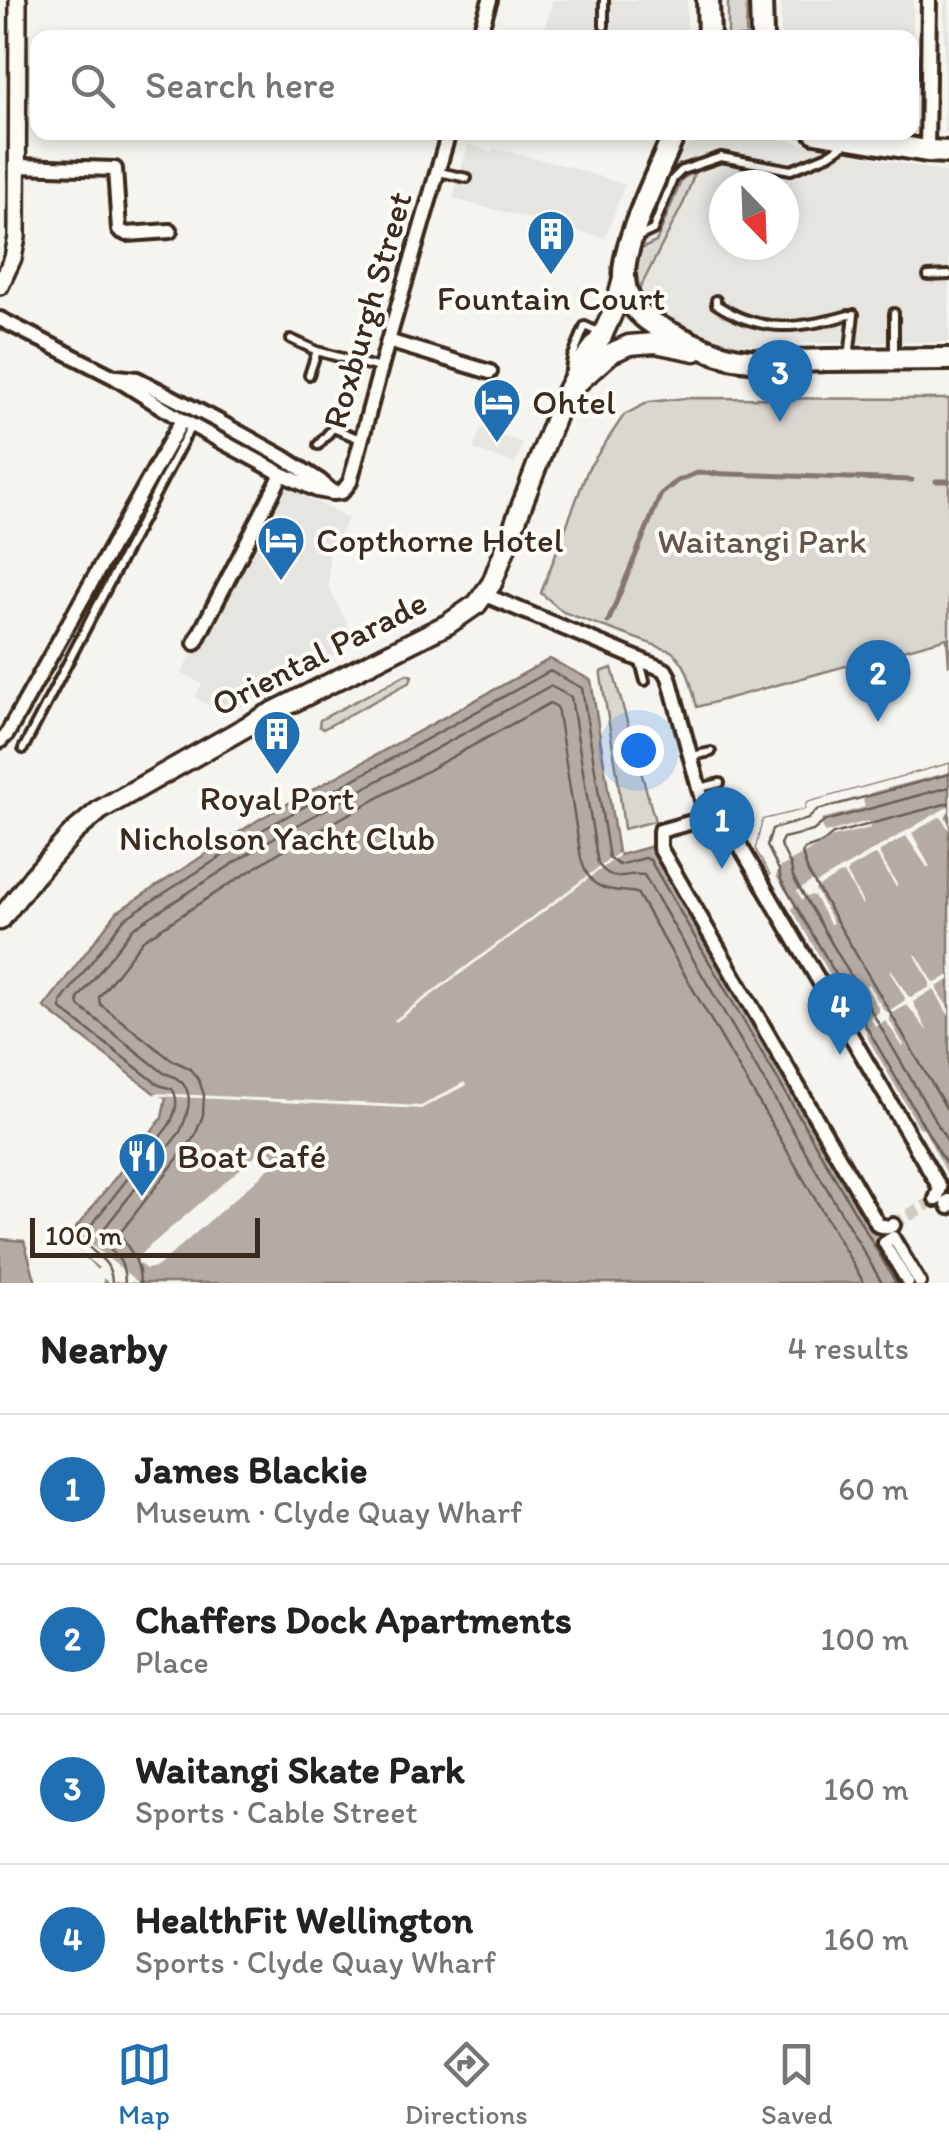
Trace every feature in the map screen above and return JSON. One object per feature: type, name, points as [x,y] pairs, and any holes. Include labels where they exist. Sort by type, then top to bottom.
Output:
[{"type":"main road","points":[[708,0],[709,30]]},
{"type":"main road","points":[[762,0],[762,30]]},
{"type":"main road","name":"Oriental Parade","points":[[0,920],[74,832],[117,799],[265,716],[448,624],[485,595],[562,400],[616,305],[632,239],[672,140]]},
{"type":"main road","points":[[666,153],[682,140]]},
{"type":"main road","points":[[865,140],[949,152]]},
{"type":"main road","points":[[624,278],[630,300],[645,318],[718,355]]},
{"type":"main road","points":[[568,391],[610,353],[628,345],[655,344],[775,361],[949,359]]},
{"type":"street","points":[[0,286],[18,237],[18,0]]},
{"type":"street","points":[[481,30],[490,0]]},
{"type":"street","points":[[927,151],[929,0]]},
{"type":"street","name":"Roxburgh Street","points":[[0,319],[114,377],[187,423],[282,474],[317,490],[342,492],[348,486],[447,140]]},
{"type":"street","points":[[17,166],[116,168],[119,230],[127,234],[170,231]]},
{"type":"street","points":[[388,341],[490,372]]},
{"type":"street","name":"Roxburgh Street","points":[[114,377],[137,379],[218,421],[308,473],[333,493]]},
{"type":"street","points":[[0,741],[187,423]]},
{"type":"street","points":[[195,644],[282,474]]},
{"type":"street","points":[[485,595],[664,670],[708,818]]},
{"type":"street","points":[[893,1226],[878,1225],[660,848],[660,831],[681,820],[708,818],[732,832],[945,1202]]},
{"type":"street","points":[[908,1283],[884,1243],[894,1237],[920,1283]]},
{"type":"lane","points":[[604,0],[604,26]]},
{"type":"lane","points":[[632,239],[654,230],[673,179],[682,170],[722,157],[798,169],[851,140]]},
{"type":"lane","points":[[437,172],[467,178]]},
{"type":"lane","points":[[928,276],[949,275]]},
{"type":"lane","points":[[716,300],[716,304],[735,316],[770,326],[809,324],[852,314],[849,360]]},
{"type":"lane","points":[[894,312],[894,359]]},
{"type":"lane","points":[[291,339],[317,351],[380,368]]},
{"type":"lane","points":[[309,376],[317,351]]},
{"type":"lane","points":[[23,749],[187,423]]},
{"type":"lane","points":[[318,445],[332,428],[361,440]]},
{"type":"lane","points":[[638,658],[645,682]]},
{"type":"lane","points":[[691,756],[712,752]]},
{"type":"lane","points":[[700,788],[720,783]]},
{"type":"shaded area","points":[[553,0],[687,0],[687,30],[544,30]]},
{"type":"shaded area","points":[[781,0],[913,0],[913,30],[781,30]]},
{"type":"shaded area","points":[[944,0],[949,0],[949,133],[944,132]]},
{"type":"shaded area","points":[[695,140],[783,140],[949,173],[949,342],[735,344],[680,328],[646,311],[635,291],[639,247],[677,155]]},
{"type":"shaded area","points":[[468,145],[571,167],[625,185],[605,238],[453,199]]},
{"type":"shaded area","name":"Ohtel","points":[[481,428],[523,443],[515,464],[473,449]]},
{"type":"shaded area","points":[[280,482],[348,519],[329,551],[329,587],[356,643],[225,716],[195,697],[202,684],[182,673]]},
{"type":"green space","points":[[728,0],[747,0],[746,30],[728,30]]},
{"type":"green space","points":[[695,172],[639,290],[636,267],[641,249],[656,242],[682,179]]},
{"type":"green space","name":"Waitangi Park","points":[[686,398],[949,399],[949,666],[947,638],[697,707],[686,669],[671,651],[563,612],[541,593],[588,469],[624,415],[649,402]]},
{"type":"green space","points":[[612,668],[655,821],[624,829],[601,676],[601,672]]},
{"type":"green space","points":[[407,674],[412,676],[410,682],[323,729],[319,726],[320,720]]},
{"type":"water","points":[[550,659],[591,680],[618,853],[653,846],[908,1283],[103,1283],[98,1269],[69,1237],[162,1118],[166,1097],[154,1093],[44,1007],[117,912],[258,820]]},
{"type":"water","points":[[949,764],[949,1189],[854,1027],[857,1025],[780,899],[783,897],[768,878],[771,875],[756,849],[763,820],[805,810],[807,803]]},
{"type":"water","points":[[0,1239],[24,1241],[36,1283],[0,1283]]},
{"type":"pier","points":[[949,764],[949,772],[872,792],[863,800],[865,807],[821,819],[824,833],[868,821],[870,828],[833,837],[779,868],[776,876],[854,1016],[923,1128],[949,1178],[949,1189],[780,899],[783,897],[768,878],[771,875],[756,849],[763,820],[805,810],[807,803]]},
{"type":"pier","points":[[949,806],[945,816],[949,830],[939,817],[912,833],[930,867],[906,836],[880,851],[896,887],[874,855],[847,873],[864,905],[842,873],[815,889],[833,923],[830,924],[814,896],[802,900],[797,891],[814,880],[817,883]]},
{"type":"pier","points":[[618,853],[620,855],[394,1020]]},
{"type":"pier","points":[[915,955],[936,983],[949,975],[949,980],[937,990],[949,1016],[932,990],[913,1002],[928,1032],[907,1005],[889,1015],[903,1047],[887,1023],[876,1027],[870,1018],[879,1009],[866,986],[887,1012],[905,998],[891,969],[908,996],[930,987]]},
{"type":"pier","points":[[464,1082],[466,1085],[421,1109],[154,1093],[421,1106]]},
{"type":"pier","points":[[268,1149],[274,1155],[274,1164],[157,1267],[146,1269],[138,1263],[138,1256]]},
{"type":"pier","points":[[74,1231],[139,1283],[110,1283],[103,1278],[103,1283],[98,1283],[94,1271],[99,1268],[74,1248],[69,1237]]},
{"type":"waterway","points":[[608,622],[661,494],[677,481],[697,473],[912,480]]},
{"type":"waterway","points":[[936,481],[949,481]]},
{"type":"tunnel","points":[[893,1225],[936,1199]]},
{"type":"place","name":"Fountain Court","points":[[551,276]]},
{"type":"place","name":"Waitangi Skate Park","points":[[780,422]]},
{"type":"place","name":"Ohtel","points":[[497,444]]},
{"type":"place","name":"Copthorne Hotel","points":[[281,582]]},
{"type":"place","name":"Chaffers Dock Apartments","points":[[878,722]]},
{"type":"place","name":"Royal Port Nicholson Yacht Club","points":[[277,776]]},
{"type":"place","name":"James Blackie","points":[[722,869]]},
{"type":"place","name":"HealthFit Wellington","points":[[840,1055]]},
{"type":"place","name":"Boat Café","points":[[142,1198]]}]
